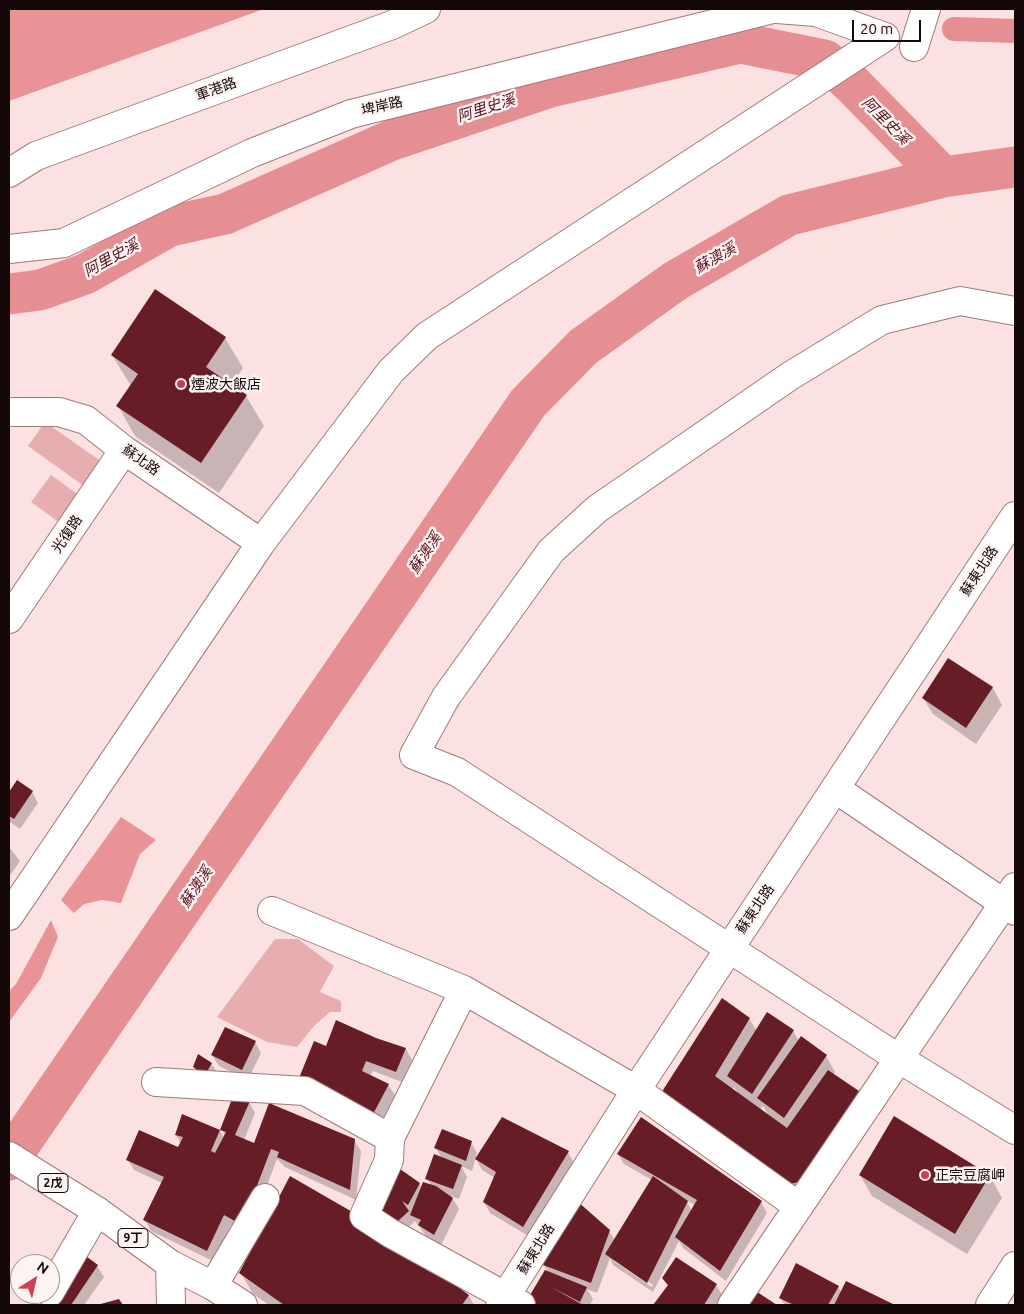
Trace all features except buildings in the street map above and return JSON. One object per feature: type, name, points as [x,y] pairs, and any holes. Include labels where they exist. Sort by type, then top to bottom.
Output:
[{"type":"street","name":"軍港路","points":[[9,173],[36,156],[392,25],[426,9]]},
{"type":"street","name":"埤岸路","points":[[9,249],[64,243],[252,153],[351,114],[773,9]]},
{"type":"street","points":[[9,916],[261,543],[391,371],[427,336],[885,37],[816,12],[777,9]]},
{"type":"street","points":[[914,47],[926,9]]},
{"type":"street","points":[[1015,312],[960,301],[882,320],[790,376],[597,509],[546,559],[446,696],[414,755],[457,772],[730,947],[898,1058],[1015,1130]]},
{"type":"street","name":"蘇北路","points":[[9,412],[59,412],[86,420],[124,450],[261,543]]},
{"type":"street","name":"光復路","points":[[9,618],[17,588],[124,450]]},
{"type":"street","name":"蘇東北路","points":[[510,1303],[636,1090],[1015,516]]},
{"type":"street","points":[[732,1305],[898,1058],[1012,900],[836,789]]},
{"type":"street","points":[[272,911],[464,990],[636,1090],[798,1206]]},
{"type":"street","points":[[464,990],[390,1138],[390,1160],[364,1216],[390,1234],[510,1303]]},
{"type":"street","points":[[156,1082],[306,1091],[390,1138]]},
{"type":"street","name":"2戊","points":[[9,1156],[97,1211]]},
{"type":"street","points":[[213,1286],[265,1198]]},
{"type":"street","points":[[60,1274],[97,1211]]},
{"type":"street","name":"9丁","points":[[97,1211],[170,1264]]},
{"type":"street","points":[[170,1264],[213,1286],[243,1305]]},
{"type":"street","points":[[170,1264],[172,1305]]},
{"type":"street","points":[[170,1264],[185,1305]]},
{"type":"street","points":[[990,1305],[1015,1266]]},
{"type":"shaded area","points":[[9,9],[264,9],[9,101]]},
{"type":"shaded area","points":[[45,422],[105,464],[88,489],[28,446]]},
{"type":"shaded area","points":[[51,475],[80,496],[60,523],[31,502]]},
{"type":"shaded area","points":[[121,817],[156,840],[140,854],[121,903],[102,900],[84,904],[74,913],[61,900]]},
{"type":"shaded area","points":[[51,920],[58,937],[41,978],[9,1022],[9,991],[16,984]]},
{"type":"shaded area","points":[[275,939],[298,939],[334,966],[320,992],[341,1001],[341,1012],[330,1012],[314,1026],[297,1047],[267,1042],[217,1017]]},
{"type":"waterway","points":[[954,29],[1015,31]]},
{"type":"waterway","name":"阿里史溪","points":[[9,294],[40,290],[85,274],[170,226],[225,214],[392,140],[550,87],[740,43],[825,60],[852,84],[943,177]]},
{"type":"waterway","name":"蘇澳溪","points":[[9,1160],[528,403],[583,347],[675,281],[789,215],[943,177],[1015,167]]},
{"type":"place","name":"煙波大飯店","points":[[181,384]]},
{"type":"place","name":"正宗豆腐岬","points":[[925,1175]]}]
